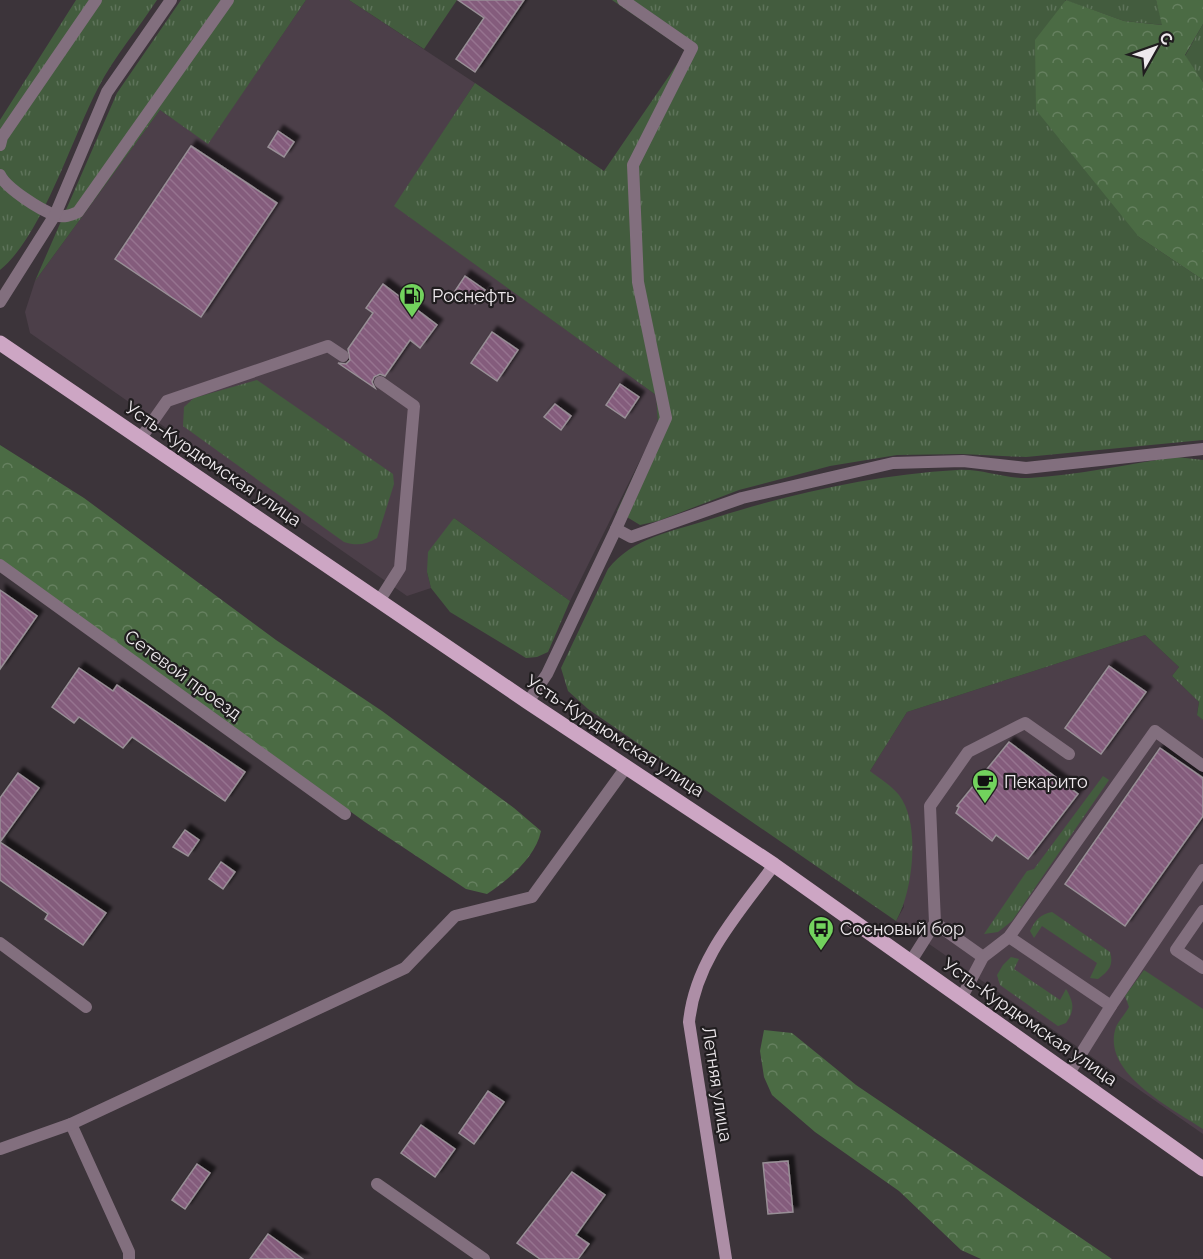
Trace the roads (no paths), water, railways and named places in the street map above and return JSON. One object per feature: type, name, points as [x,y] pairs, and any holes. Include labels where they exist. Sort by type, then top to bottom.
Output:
[{"type":"main road","name":"Усть-Курдюмская улица","points":[[0,343],[379,602],[774,865],[1203,1169]]},
{"type":"street","points":[[0,145],[2,137],[96,0]]},
{"type":"street","points":[[0,302],[55,215],[107,92],[171,0]]},
{"type":"street","points":[[0,175],[22,196],[55,215],[69,216],[78,212],[228,0]]},
{"type":"street","points":[[528,702],[547,674],[616,530],[666,418],[639,282],[633,165],[692,48],[623,0]]},
{"type":"street","points":[[141,438],[167,401],[328,346],[343,356]]},
{"type":"street","points":[[379,602],[399,568],[414,406],[380,382]]},
{"type":"street","points":[[616,530],[631,537],[742,498],[893,463],[963,460],[1026,468],[1203,449]]},
{"type":"street","name":"Сетевой проезд","points":[[0,565],[345,814]]},
{"type":"street","points":[[911,961],[935,923],[930,806],[968,752],[1025,723],[1069,754]]},
{"type":"street","points":[[962,997],[982,957],[1009,937],[1155,731],[1203,766]]},
{"type":"street","points":[[0,1149],[71,1124],[405,968],[455,916],[532,897],[627,766]]},
{"type":"street","name":"Летняя улица","points":[[726,1259],[689,1022],[691,1003],[698,978],[715,946],[774,865]]},
{"type":"street","points":[[1069,1073],[1111,1006],[1203,870]]},
{"type":"street","points":[[1203,910],[1176,950],[1203,968]]},
{"type":"street","points":[[935,923],[982,957]]},
{"type":"street","points":[[1009,937],[1111,1006]]},
{"type":"street","points":[[0,943],[86,1007]]},
{"type":"street","points":[[71,1124],[129,1252],[129,1259]]},
{"type":"street","points":[[377,1184],[484,1259]]},
{"type":"place","name":"Роснефть","points":[[412,319]]},
{"type":"place","name":"Пекарито","points":[[985,805]]},
{"type":"place","name":"Сосновый бор","points":[[821,952]]}]
